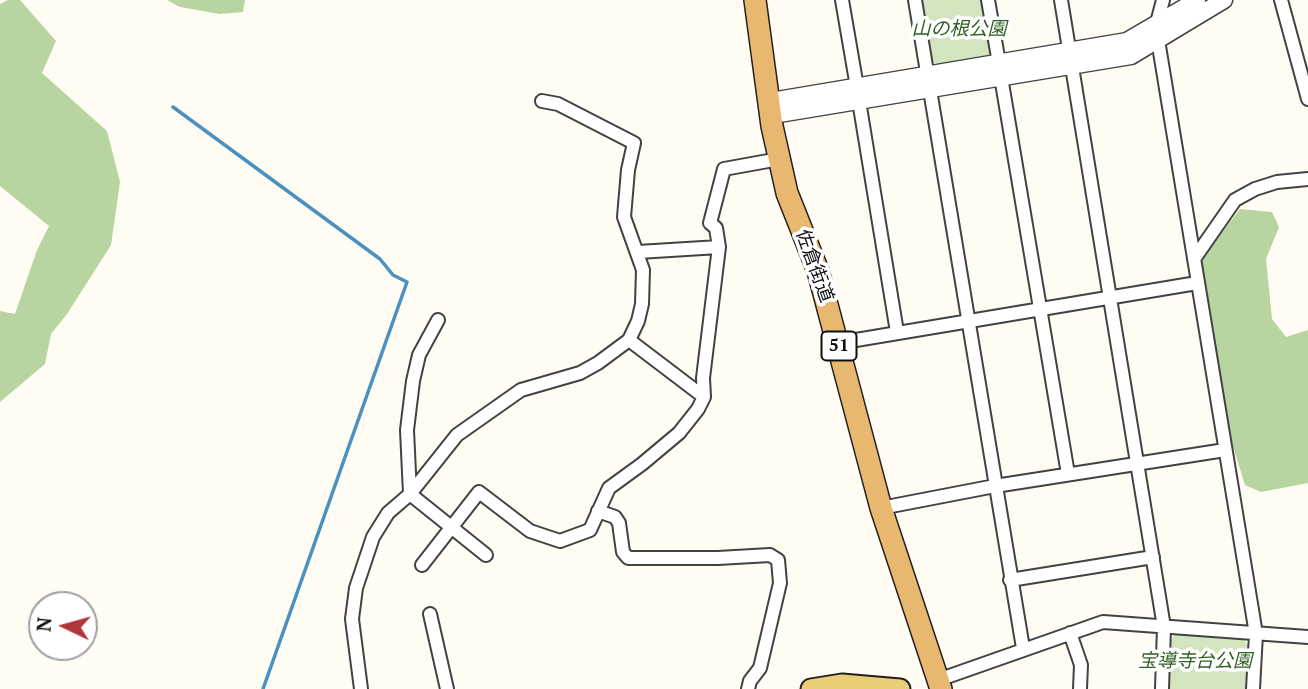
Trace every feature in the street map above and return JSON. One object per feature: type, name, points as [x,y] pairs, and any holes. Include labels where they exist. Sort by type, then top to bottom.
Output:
[{"type":"highway","name":"佐倉街道","points":[[755,0],[770,109],[787,193],[818,271],[881,508],[942,684]]},
{"type":"main road","points":[[811,689],[842,684],[900,689]]},
{"type":"street","points":[[842,0],[897,332]]},
{"type":"street","points":[[915,0],[1023,648]]},
{"type":"street","points":[[988,0],[1068,474]]},
{"type":"street","points":[[1061,0],[1164,627],[1162,689]]},
{"type":"street","points":[[1163,0],[1158,32],[1256,634],[1253,689]]},
{"type":"street","points":[[770,109],[779,114],[858,94],[1071,58],[1131,56],[1196,0]]},
{"type":"street","points":[[1158,32],[1224,0]]},
{"type":"street","points":[[1281,0],[1308,99]]},
{"type":"street","points":[[361,689],[352,619],[356,588],[378,529],[388,513],[410,494],[457,435],[521,390],[580,373],[629,340],[642,304],[643,270],[624,217],[628,170],[634,143],[558,104],[542,102]]},
{"type":"street","points":[[422,565],[479,492],[530,531],[560,541],[590,530],[609,488],[679,433],[698,410],[704,397],[703,378],[719,247],[716,228],[710,223],[724,169],[779,159]]},
{"type":"street","points":[[1194,259],[1236,200],[1255,189],[1277,182],[1308,179]]},
{"type":"street","points":[[638,252],[719,247]]},
{"type":"street","points":[[838,343],[1197,283]]},
{"type":"street","points":[[438,320],[419,355],[414,381],[407,430],[410,494],[486,555]]},
{"type":"street","points":[[629,340],[704,397]]},
{"type":"street","points":[[881,508],[995,486],[1225,450]]},
{"type":"street","points":[[598,511],[615,517],[620,523],[623,552],[628,558],[770,555],[778,560],[780,583],[760,668],[750,681],[748,689]]},
{"type":"street","points":[[1010,580],[1153,557]]},
{"type":"street","points":[[430,614],[447,689]]},
{"type":"street","points":[[942,684],[1023,648],[1103,622],[1308,637]]},
{"type":"street","points":[[1070,633],[1081,665],[1080,689]]},
{"type":"green space","points":[[8,0],[20,0],[56,41],[42,73],[107,131],[120,182],[111,245],[51,334],[45,364],[0,402],[0,311],[15,314],[37,250],[49,226],[0,186],[0,4]]},
{"type":"green space","points":[[167,0],[245,0],[243,12],[220,14],[180,7]]},
{"type":"green space","name":"山の根公園","points":[[921,0],[985,0],[993,49],[988,56],[938,65],[932,61]]},
{"type":"green space","points":[[1240,209],[1272,212],[1279,227],[1266,259],[1272,319],[1286,337],[1308,330],[1308,483],[1261,492],[1245,485],[1234,450],[1223,406],[1199,263]]},
{"type":"green space","name":"宝導寺台公園","points":[[1176,634],[1244,640],[1249,647],[1247,689],[1166,689],[1169,641]]},
{"type":"waterway","points":[[173,107],[380,259],[393,275],[407,282],[263,689]]}]
